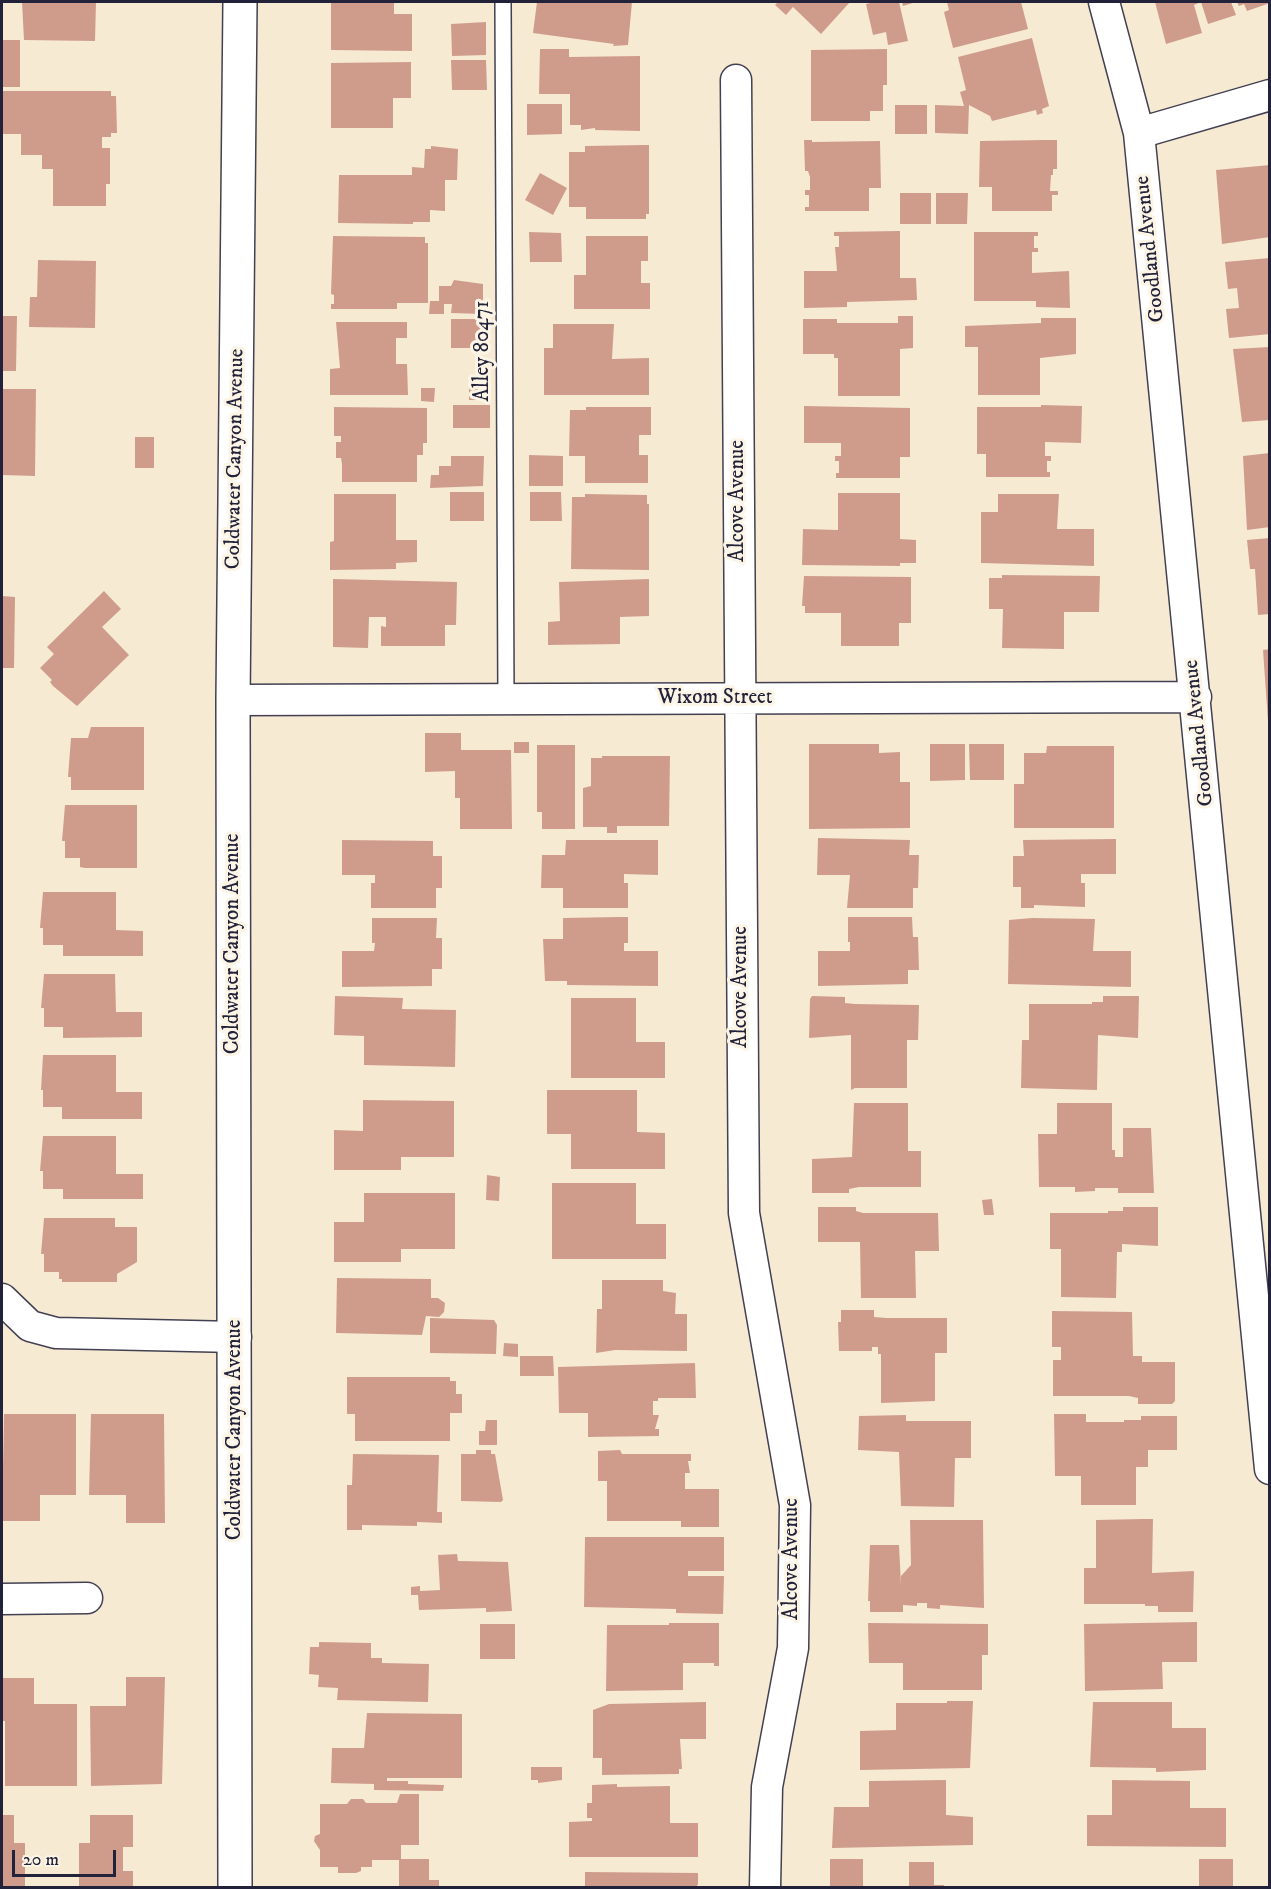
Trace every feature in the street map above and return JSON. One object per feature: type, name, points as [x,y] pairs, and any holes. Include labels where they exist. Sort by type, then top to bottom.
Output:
[{"type":"main road","name":"Coldwater Canyon Avenue","points":[[235,1887],[236,1337],[233,700],[240,2]]},
{"type":"street","name":"Goodland Avenue","points":[[1104,2],[1139,133],[1196,697],[1269,1469]]},
{"type":"street","name":"Alcove Avenue","points":[[736,80],[744,1213],[795,1505],[792,1648],[767,1787],[765,1887]]},
{"type":"street","points":[[1139,133],[1269,95]]},
{"type":"street","name":"Wixom Street","points":[[233,700],[1196,697]]},
{"type":"street","points":[[2,1299],[30,1326],[56,1333],[236,1337]]},
{"type":"street","points":[[2,1599],[87,1598]]},
{"type":"lane","name":"Alley 80471","points":[[503,2],[506,700]]},
{"type":"building","points":[[22,2],[96,2],[95,41],[24,40]]},
{"type":"building","points":[[331,2],[394,2],[394,14],[412,14],[412,51],[331,50]]},
{"type":"building","points":[[537,2],[632,2],[628,45],[613,46],[614,44],[533,33]]},
{"type":"building","points":[[778,2],[850,2],[821,34],[793,7],[786,15],[775,5]]},
{"type":"building","points":[[899,2],[908,41],[888,45],[886,32],[873,35],[866,4]]},
{"type":"building","points":[[902,2],[916,2],[903,6]]},
{"type":"building","points":[[947,2],[1021,2],[1028,29],[953,48],[944,12],[949,10]]},
{"type":"building","points":[[1155,2],[1201,2],[1194,5],[1202,33],[1166,44]]},
{"type":"building","points":[[1201,2],[1231,2],[1236,15],[1208,24]]},
{"type":"building","points":[[1237,2],[1270,3],[1247,11],[1244,4],[1239,6]]},
{"type":"building","points":[[486,22],[486,55],[452,56],[451,24]]},
{"type":"building","points":[[1032,38],[1049,106],[1042,109],[1043,113],[1037,115],[1036,110],[992,121],[990,116],[969,105],[968,134],[935,133],[935,105],[964,106],[960,92],[966,90],[958,57]]},
{"type":"building","points":[[2,40],[20,40],[20,87],[2,87]]},
{"type":"building","points":[[540,49],[569,49],[569,57],[640,56],[640,131],[595,130],[595,128],[581,130],[581,125],[570,125],[570,94],[539,94]]},
{"type":"building","points":[[887,49],[887,85],[883,85],[883,111],[870,111],[870,121],[811,121],[811,50]]},
{"type":"building","points":[[451,60],[486,60],[487,90],[452,90]]},
{"type":"building","points":[[411,62],[411,98],[393,98],[393,128],[331,128],[331,63]]},
{"type":"building","points":[[2,91],[111,91],[111,96],[116,96],[117,133],[111,133],[111,137],[102,137],[102,148],[110,148],[110,184],[106,184],[106,206],[53,206],[53,169],[42,169],[42,155],[21,155],[21,134],[2,134]]},
{"type":"building","points":[[527,104],[562,104],[562,134],[527,135]]},
{"type":"building","points":[[895,105],[927,105],[927,134],[895,134]]},
{"type":"building","points":[[804,140],[812,140],[812,142],[880,141],[881,188],[869,188],[869,211],[805,211],[805,207],[809,207],[809,195],[805,195],[805,190],[810,190],[810,177],[808,171],[805,171]]},
{"type":"building","points":[[1057,140],[1057,169],[1053,169],[1053,175],[1051,175],[1050,191],[1058,191],[1058,195],[1052,195],[1052,211],[992,211],[992,187],[979,187],[980,141]]},
{"type":"building","points":[[649,145],[649,214],[646,214],[646,219],[586,219],[586,207],[569,207],[569,152],[585,152],[585,146]]},
{"type":"building","points":[[431,146],[458,149],[457,180],[445,180],[445,211],[430,210],[430,222],[413,222],[413,224],[338,223],[339,175],[412,175],[412,167],[424,168],[425,149],[431,149]]},
{"type":"building","points":[[1270,165],[1270,237],[1222,244],[1216,170]]},
{"type":"building","points":[[540,173],[567,188],[553,215],[525,200]]},
{"type":"building","points":[[900,193],[931,193],[931,224],[900,224]]},
{"type":"building","points":[[936,193],[968,193],[967,224],[936,224]]},
{"type":"building","points":[[900,231],[900,278],[916,278],[917,300],[847,302],[847,307],[804,308],[804,271],[837,271],[835,247],[839,247],[839,236],[834,236],[834,232]]},
{"type":"building","points":[[529,232],[561,233],[562,262],[530,262]]},
{"type":"building","points":[[974,232],[1038,232],[1038,236],[1034,236],[1034,248],[1038,248],[1038,252],[1032,252],[1032,273],[1069,271],[1070,308],[1036,307],[1036,301],[974,301]]},
{"type":"building","points":[[333,236],[425,237],[425,243],[428,243],[428,303],[397,303],[397,309],[331,309],[331,304],[334,304],[334,295],[331,294]]},
{"type":"building","points":[[586,236],[648,236],[648,261],[641,261],[641,283],[650,283],[650,309],[574,309],[574,275],[586,275]]},
{"type":"building","points":[[1270,258],[1270,334],[1229,338],[1226,309],[1239,308],[1237,288],[1228,289],[1225,262]]},
{"type":"building","points":[[38,260],[96,261],[95,328],[29,327],[30,297],[37,297]]},
{"type":"building","points":[[454,280],[483,284],[483,314],[451,313],[452,304],[444,304],[444,314],[429,314],[430,301],[439,301],[439,286],[451,286]]},
{"type":"building","points":[[2,316],[17,316],[16,371],[2,371]]},
{"type":"building","points":[[898,316],[913,316],[913,348],[900,349],[900,396],[838,396],[838,358],[834,358],[834,354],[803,354],[803,319],[837,319],[837,323],[898,323]]},
{"type":"building","points":[[1041,318],[1076,318],[1076,354],[1040,358],[1040,395],[978,395],[978,347],[965,347],[965,326],[1041,323]]},
{"type":"building","points":[[451,319],[484,319],[484,348],[451,348]]},
{"type":"building","points":[[336,322],[407,322],[407,338],[396,338],[396,364],[407,364],[408,395],[330,395],[330,369],[340,368]]},
{"type":"building","points":[[553,324],[614,324],[612,359],[649,358],[649,395],[544,395],[544,348],[553,348]]},
{"type":"building","points":[[1270,347],[1270,420],[1242,422],[1233,349]]},
{"type":"building","points":[[421,388],[435,388],[434,402],[421,401]]},
{"type":"building","points":[[469,388],[485,388],[485,400],[469,400]]},
{"type":"building","points":[[2,389],[36,389],[35,476],[2,475]]},
{"type":"building","points":[[453,405],[490,405],[490,428],[453,428]]},
{"type":"building","points":[[1041,405],[1082,406],[1081,443],[1045,442],[1045,456],[1051,456],[1051,461],[1047,461],[1047,472],[1050,472],[1050,477],[986,477],[986,454],[977,454],[977,407],[1041,407]]},
{"type":"building","points":[[804,406],[910,408],[910,457],[900,457],[900,478],[836,478],[836,473],[839,473],[839,461],[835,461],[835,456],[841,456],[841,443],[804,443]]},
{"type":"building","points":[[334,407],[427,408],[427,443],[423,443],[423,455],[417,455],[417,482],[342,482],[341,458],[336,458],[336,442],[341,442],[341,436],[334,436]]},
{"type":"building","points":[[586,407],[651,407],[651,435],[639,435],[639,455],[648,455],[648,483],[585,483],[585,456],[569,456],[570,410],[586,410]]},
{"type":"building","points":[[135,437],[154,437],[154,468],[135,468]]},
{"type":"building","points":[[1270,453],[1270,527],[1247,530],[1243,456]]},
{"type":"building","points":[[529,455],[563,456],[563,486],[529,486]]},
{"type":"building","points":[[451,456],[484,456],[483,486],[430,488],[431,475],[439,475],[439,466],[451,466]]},
{"type":"building","points":[[450,492],[484,492],[484,521],[450,521]]},
{"type":"building","points":[[530,492],[561,492],[562,521],[530,521]]},
{"type":"building","points":[[838,493],[900,493],[900,539],[916,540],[916,563],[900,563],[900,566],[802,565],[803,529],[838,530]]},
{"type":"building","points":[[334,494],[396,494],[396,540],[417,540],[417,562],[396,563],[396,569],[330,570],[330,542],[334,541]]},
{"type":"building","points":[[585,494],[647,495],[649,570],[571,569],[572,497],[585,497]]},
{"type":"building","points":[[998,494],[1059,494],[1057,529],[1094,529],[1094,566],[981,563],[981,512],[998,512]]},
{"type":"building","points":[[1270,538],[1270,614],[1258,615],[1255,569],[1250,569],[1247,540]]},
{"type":"building","points":[[1002,575],[1100,576],[1099,612],[1064,612],[1064,649],[1002,648],[1003,609],[989,609],[989,578],[1002,578]]},
{"type":"building","points":[[804,576],[911,577],[911,623],[899,623],[899,646],[841,646],[841,613],[805,613],[805,606],[802,606]]},
{"type":"building","points":[[333,579],[457,582],[456,625],[445,625],[445,646],[381,646],[381,626],[386,627],[386,617],[369,617],[368,648],[333,647]]},
{"type":"building","points":[[649,579],[649,616],[620,617],[620,644],[548,645],[548,622],[560,621],[559,582]]},
{"type":"building","points":[[104,591],[121,609],[102,627],[129,655],[77,706],[53,686],[50,682],[52,680],[40,668],[54,654],[47,647]]},
{"type":"building","points":[[2,596],[15,597],[14,668],[2,668]]},
{"type":"building","points":[[1270,649],[1270,721],[1268,721],[1263,650]]},
{"type":"building","points":[[91,727],[144,727],[144,790],[71,790],[71,777],[68,777],[71,738],[88,738]]},
{"type":"building","points":[[425,733],[461,733],[461,750],[511,750],[512,829],[460,829],[460,798],[455,798],[455,771],[425,772]]},
{"type":"building","points":[[514,742],[529,742],[529,753],[514,753]]},
{"type":"building","points":[[809,744],[879,744],[879,753],[900,752],[900,782],[910,782],[910,828],[809,829]]},
{"type":"building","points":[[930,744],[965,744],[965,780],[930,781]]},
{"type":"building","points":[[969,744],[1004,744],[1004,780],[970,780]]},
{"type":"building","points":[[537,745],[575,745],[575,829],[542,829],[542,812],[537,812]]},
{"type":"building","points":[[1047,746],[1114,746],[1114,828],[1014,828],[1014,784],[1024,784],[1024,753],[1046,753]]},
{"type":"building","points":[[602,756],[670,756],[669,826],[617,826],[617,833],[607,833],[607,827],[583,827],[583,788],[591,786],[591,758],[602,758]]},
{"type":"building","points":[[65,805],[137,805],[137,868],[85,868],[80,867],[80,858],[65,858],[65,841],[62,841]]},
{"type":"building","points":[[818,838],[910,840],[909,855],[919,855],[918,888],[913,888],[913,908],[847,908],[850,875],[817,875]]},
{"type":"building","points":[[1116,839],[1116,874],[1081,874],[1081,883],[1085,883],[1085,907],[1034,905],[1034,908],[1021,908],[1021,887],[1013,887],[1013,856],[1024,856],[1023,840]]},
{"type":"building","points":[[342,840],[433,841],[433,856],[442,856],[442,888],[436,888],[436,908],[371,908],[371,883],[375,883],[375,875],[342,875]]},
{"type":"building","points":[[566,840],[658,840],[658,875],[624,874],[624,883],[628,883],[628,908],[563,908],[563,888],[541,888],[542,855],[565,855]]},
{"type":"building","points":[[43,892],[116,892],[116,930],[143,931],[143,956],[63,956],[63,945],[43,945],[43,928],[40,928]]},
{"type":"building","points":[[628,917],[628,943],[624,943],[624,951],[658,951],[658,986],[567,985],[567,981],[545,981],[543,939],[563,939],[563,918]]},
{"type":"building","points":[[848,917],[912,917],[913,937],[918,937],[919,970],[908,970],[908,984],[818,986],[818,951],[850,951]]},
{"type":"building","points":[[372,918],[437,918],[436,938],[442,938],[442,969],[432,969],[432,986],[342,987],[342,951],[374,951]]},
{"type":"building","points":[[1095,919],[1093,951],[1131,951],[1131,987],[1008,984],[1009,920]]},
{"type":"building","points":[[44,974],[115,974],[116,1012],[142,1012],[142,1037],[63,1038],[63,1027],[44,1027],[44,1008],[41,1008]]},
{"type":"building","points":[[335,996],[403,998],[402,1009],[456,1010],[455,1067],[364,1065],[364,1036],[334,1035]]},
{"type":"building","points":[[812,996],[845,997],[845,1003],[855,1004],[919,1005],[918,1040],[907,1040],[907,1088],[855,1088],[851,1090],[851,1035],[809,1038]]},
{"type":"building","points":[[1103,996],[1139,996],[1138,1038],[1098,1035],[1097,1090],[1021,1088],[1022,1040],[1029,1040],[1029,1004],[1092,1004],[1092,1002],[1103,1002]]},
{"type":"building","points":[[571,998],[636,998],[636,1042],[665,1042],[665,1078],[571,1078]]},
{"type":"building","points":[[43,1055],[116,1055],[116,1092],[142,1092],[142,1119],[62,1119],[62,1107],[43,1107],[43,1090],[41,1090]]},
{"type":"building","points":[[547,1090],[637,1090],[637,1132],[665,1133],[665,1169],[571,1169],[571,1134],[547,1134]]},
{"type":"building","points":[[363,1100],[454,1101],[454,1157],[401,1157],[401,1170],[334,1170],[334,1130],[363,1131]]},
{"type":"building","points":[[854,1103],[908,1103],[908,1151],[921,1151],[921,1187],[859,1187],[849,1189],[849,1193],[812,1193],[812,1159],[852,1157]]},
{"type":"building","points":[[1057,1103],[1112,1103],[1112,1150],[1115,1150],[1115,1157],[1123,1157],[1123,1128],[1151,1128],[1154,1193],[1118,1193],[1118,1188],[1095,1188],[1095,1191],[1075,1192],[1075,1187],[1039,1187],[1038,1134],[1057,1134]]},
{"type":"building","points":[[43,1136],[116,1136],[116,1174],[143,1174],[143,1199],[63,1199],[63,1189],[43,1189],[43,1171],[40,1171]]},
{"type":"building","points":[[487,1175],[500,1177],[499,1201],[486,1200]]},
{"type":"building","points":[[552,1183],[636,1183],[636,1224],[666,1224],[666,1259],[552,1259]]},
{"type":"building","points":[[364,1193],[455,1193],[455,1249],[401,1249],[401,1262],[334,1262],[334,1222],[364,1222]]},
{"type":"building","points":[[992,1199],[994,1215],[984,1215],[982,1200]]},
{"type":"building","points":[[818,1207],[856,1207],[856,1211],[863,1213],[938,1213],[939,1251],[915,1251],[916,1298],[861,1298],[860,1242],[818,1242]]},
{"type":"building","points":[[1123,1207],[1158,1207],[1158,1246],[1122,1244],[1122,1252],[1117,1252],[1116,1298],[1061,1297],[1061,1249],[1050,1249],[1050,1213],[1108,1213],[1108,1211],[1123,1211]]},
{"type":"building","points":[[44,1218],[115,1218],[115,1227],[137,1227],[137,1262],[117,1274],[117,1282],[62,1282],[62,1279],[59,1279],[59,1272],[44,1272],[44,1254],[41,1254]]},
{"type":"building","points":[[337,1278],[431,1279],[431,1298],[438,1298],[445,1303],[444,1312],[439,1317],[426,1316],[422,1335],[336,1333]]},
{"type":"building","points":[[602,1280],[663,1280],[663,1291],[676,1293],[675,1314],[687,1314],[687,1351],[615,1350],[596,1353],[597,1309],[602,1309]]},
{"type":"building","points":[[841,1310],[874,1310],[874,1317],[887,1318],[947,1318],[947,1353],[935,1353],[935,1401],[881,1403],[881,1354],[878,1354],[878,1347],[872,1347],[872,1351],[839,1351],[838,1322],[841,1322]]},
{"type":"building","points":[[1052,1311],[1132,1312],[1133,1356],[1142,1356],[1142,1362],[1175,1362],[1175,1401],[1172,1404],[1138,1404],[1138,1398],[1129,1396],[1053,1396],[1053,1360],[1061,1360],[1061,1347],[1052,1347]]},
{"type":"building","points":[[430,1318],[494,1320],[497,1325],[496,1354],[430,1353]]},
{"type":"building","points":[[504,1343],[518,1344],[518,1357],[503,1356]]},
{"type":"building","points":[[520,1356],[553,1356],[554,1376],[520,1376]]},
{"type":"building","points":[[695,1363],[696,1398],[658,1398],[658,1401],[653,1401],[653,1415],[659,1415],[655,1429],[659,1429],[659,1436],[588,1437],[588,1413],[559,1413],[558,1367]]},
{"type":"building","points":[[347,1377],[450,1377],[450,1381],[456,1381],[456,1394],[462,1394],[462,1413],[450,1413],[450,1441],[355,1441],[355,1414],[347,1414]]},
{"type":"building","points":[[4,1414],[76,1414],[76,1495],[40,1495],[40,1521],[2,1521]]},
{"type":"building","points":[[91,1414],[164,1414],[165,1523],[126,1523],[126,1495],[89,1495]]},
{"type":"building","points":[[1054,1414],[1086,1414],[1086,1422],[1124,1422],[1124,1420],[1141,1420],[1141,1416],[1177,1416],[1177,1450],[1148,1450],[1148,1467],[1136,1467],[1136,1505],[1081,1505],[1081,1476],[1055,1476]]},
{"type":"building","points":[[906,1415],[906,1421],[971,1421],[971,1458],[955,1458],[954,1507],[901,1506],[899,1452],[858,1450],[859,1416]]},
{"type":"building","points":[[486,1420],[497,1420],[497,1445],[479,1445],[479,1431],[485,1431]]},
{"type":"building","points":[[476,1450],[491,1450],[491,1454],[495,1454],[503,1500],[501,1502],[461,1501],[461,1454],[476,1454]]},
{"type":"building","points":[[620,1450],[622,1454],[691,1454],[691,1461],[688,1461],[690,1473],[685,1473],[685,1489],[719,1489],[719,1527],[681,1527],[681,1521],[607,1521],[607,1481],[598,1481],[598,1451]]},
{"type":"building","points":[[353,1454],[439,1455],[437,1512],[442,1512],[442,1523],[417,1522],[417,1526],[362,1525],[362,1530],[347,1530],[347,1485],[352,1485]]},
{"type":"building","points":[[1153,1519],[1152,1573],[1194,1571],[1193,1612],[1158,1612],[1158,1606],[1145,1606],[1145,1604],[1084,1604],[1084,1568],[1096,1568],[1096,1520]]},
{"type":"building","points":[[910,1520],[983,1520],[984,1608],[940,1605],[940,1609],[927,1608],[927,1603],[917,1603],[917,1606],[903,1605],[903,1612],[870,1612],[870,1601],[868,1601],[870,1545],[899,1545],[901,1585],[901,1576],[911,1565]]},
{"type":"building","points":[[585,1537],[724,1537],[724,1571],[688,1571],[688,1576],[724,1576],[723,1614],[676,1613],[676,1609],[584,1607]]},
{"type":"building","points":[[457,1554],[458,1561],[508,1562],[512,1611],[486,1612],[486,1608],[419,1610],[418,1595],[411,1595],[411,1587],[420,1586],[420,1591],[440,1590],[438,1555]]},
{"type":"building","points":[[1197,1622],[1197,1662],[1162,1662],[1163,1689],[1085,1691],[1084,1624]]},
{"type":"building","points":[[669,1623],[719,1623],[719,1666],[714,1666],[714,1663],[683,1663],[683,1690],[606,1691],[607,1625],[669,1625]]},
{"type":"building","points":[[868,1623],[988,1624],[988,1655],[982,1655],[982,1690],[903,1690],[903,1663],[869,1663]]},
{"type":"building","points":[[480,1624],[515,1624],[515,1659],[480,1659]]},
{"type":"building","points":[[319,1642],[371,1643],[371,1658],[382,1658],[382,1663],[429,1664],[428,1702],[337,1700],[338,1688],[318,1687],[319,1675],[309,1674],[310,1647],[319,1647]]},
{"type":"building","points":[[126,1677],[165,1677],[162,1784],[91,1786],[90,1706],[126,1706]]},
{"type":"building","points":[[2,1678],[34,1678],[34,1704],[77,1704],[77,1786],[5,1786],[5,1721],[2,1721]]},
{"type":"building","points":[[947,1701],[973,1701],[970,1768],[860,1770],[860,1731],[896,1730],[896,1703],[947,1703]]},
{"type":"building","points":[[706,1702],[706,1739],[680,1739],[682,1769],[679,1769],[679,1774],[602,1775],[602,1758],[593,1758],[593,1710],[609,1704]]},
{"type":"building","points":[[1093,1702],[1172,1702],[1172,1728],[1206,1728],[1206,1770],[1156,1772],[1156,1768],[1090,1767]]},
{"type":"building","points":[[367,1713],[462,1714],[462,1778],[387,1778],[387,1781],[408,1781],[408,1784],[444,1785],[443,1791],[374,1790],[374,1784],[331,1783],[332,1748],[364,1748]]},
{"type":"building","points":[[531,1767],[562,1767],[562,1780],[538,1783],[538,1780],[531,1780]]},
{"type":"building","points":[[946,1780],[946,1815],[973,1817],[973,1845],[832,1848],[834,1807],[869,1807],[869,1781]]},
{"type":"building","points":[[1112,1780],[1190,1781],[1190,1808],[1226,1808],[1226,1847],[1087,1846],[1087,1815],[1112,1815]]},
{"type":"building","points":[[617,1784],[617,1787],[670,1786],[670,1823],[698,1823],[698,1857],[569,1857],[569,1822],[592,1821],[592,1818],[587,1818],[587,1803],[592,1803],[592,1785]]},
{"type":"building","points":[[400,1794],[419,1794],[419,1845],[401,1845],[401,1859],[429,1859],[429,1880],[439,1880],[439,1888],[399,1888],[399,1860],[372,1860],[372,1867],[361,1867],[361,1871],[356,1873],[338,1873],[338,1867],[320,1867],[320,1850],[314,1841],[315,1836],[320,1834],[320,1804],[347,1804],[351,1799],[363,1799],[366,1803],[397,1803]]},
{"type":"building","points":[[2,1815],[14,1815],[14,1843],[25,1843],[25,1888],[2,1888]]},
{"type":"building","points":[[90,1815],[133,1815],[133,1847],[123,1847],[123,1871],[133,1871],[133,1888],[79,1888],[79,1843],[90,1843]]},
{"type":"building","points":[[830,1859],[863,1859],[863,1888],[830,1888]]},
{"type":"building","points":[[1199,1859],[1233,1859],[1233,1888],[1199,1888]]},
{"type":"building","points":[[909,1862],[934,1862],[934,1885],[944,1885],[944,1888],[909,1888]]},
{"type":"building","points":[[585,1872],[698,1873],[698,1884],[696,1888],[585,1888]]}]
